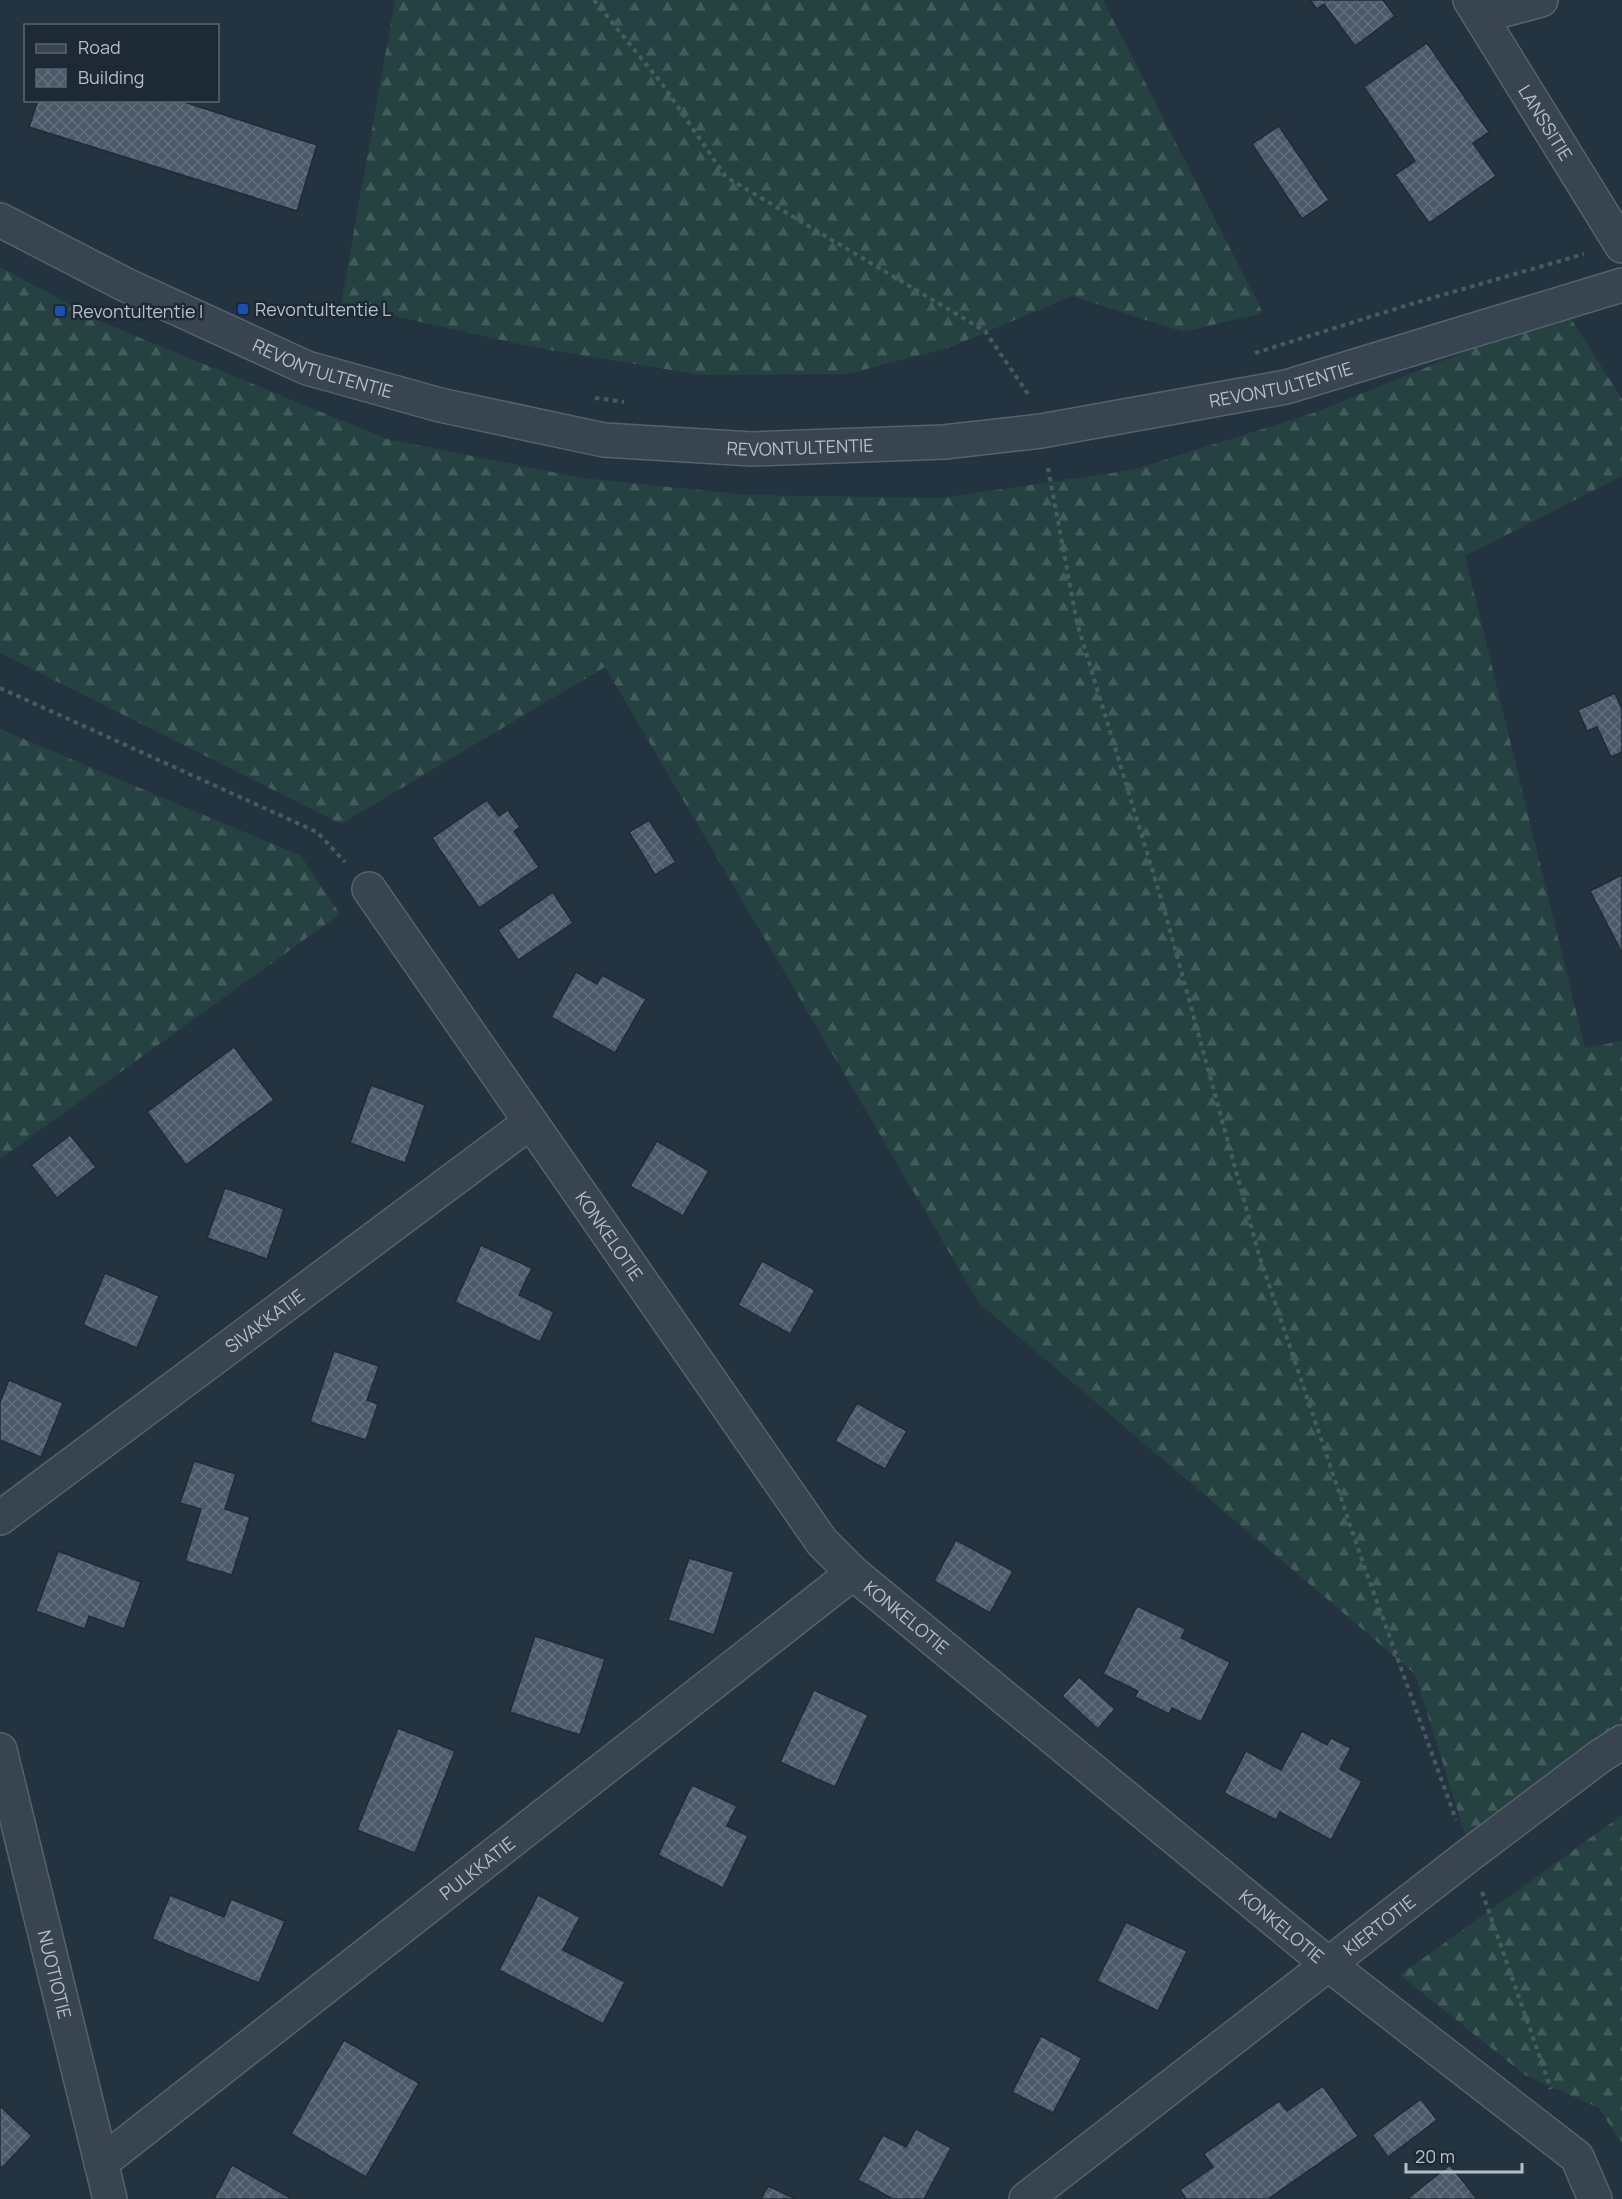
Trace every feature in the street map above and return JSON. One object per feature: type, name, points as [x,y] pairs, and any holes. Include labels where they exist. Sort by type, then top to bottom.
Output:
[{"type":"street","points":[[1476,8],[1541,0]]},
{"type":"street","name":"LANSSITIE","points":[[1476,8],[1621,245]]},
{"type":"street","name":"REVONTULTENTIE","points":[[0,220],[126,285],[308,368],[440,405],[604,440],[752,449],[944,442],[1041,431],[1286,387],[1622,285]]},
{"type":"street","name":"KONKELOTIE","points":[[369,889],[529,1123],[822,1542],[853,1573],[1328,1964],[1576,2157],[1595,2199]]},
{"type":"street","name":"SIVAKKATIE","points":[[0,1518],[529,1123]]},
{"type":"street","name":"PULKKATIE","points":[[101,2163],[853,1573]]},
{"type":"street","name":"KIERTOTIE","points":[[1026,2199],[1469,1855],[1622,1742]]},
{"type":"street","name":"NUOTIOTIE","points":[[0,1750],[110,2199]]},
{"type":"path","points":[[594,0],[663,85],[726,177],[985,331],[1031,398],[1021,399]]},
{"type":"path","points":[[1249,355],[1408,305],[1621,245]]},
{"type":"path","points":[[584,397],[629,402]]},
{"type":"path","points":[[1041,431],[1077,623],[1163,905],[1259,1255],[1364,1566],[1469,1855],[1533,2040]]},
{"type":"path","points":[[0,688],[317,832],[369,889]]},
{"type":"green space","points":[[395,0],[1103,0],[1263,313],[1183,332],[1072,296],[948,348],[847,374],[701,375],[532,347],[341,304]]},
{"type":"green space","points":[[0,267],[104,323],[387,439],[582,478],[748,495],[940,498],[1132,470],[1313,413],[1566,311],[1622,399],[1622,476],[1465,556],[1585,1048],[1622,1041],[1622,1724],[1469,1847],[1415,1674],[979,1303],[605,667],[341,824],[0,653]]},
{"type":"green space","points":[[0,729],[301,856],[340,914],[0,1159]]},
{"type":"green space","points":[[1622,1815],[1622,2144],[1599,2108],[1525,2075],[1400,1975]]},
{"type":"building","points":[[1310,0],[1383,0],[1395,16],[1355,46],[1324,4],[1317,9]]},
{"type":"building","points":[[1427,43],[1489,132],[1473,143],[1496,176],[1429,223],[1395,175],[1415,161],[1364,87]]},
{"type":"building","points":[[37,102],[184,102],[317,145],[297,211],[29,127]]},
{"type":"building","points":[[1279,126],[1329,200],[1302,219],[1252,144]]},
{"type":"building","points":[[1615,693],[1622,710],[1622,752],[1611,757],[1597,727],[1587,731],[1578,710]]},
{"type":"building","points":[[487,800],[499,816],[508,810],[520,827],[514,831],[539,867],[479,908],[432,838]]},
{"type":"building","points":[[649,820],[676,862],[655,875],[629,832]]},
{"type":"building","points":[[1622,875],[1622,953],[1590,891]]},
{"type":"building","points":[[553,892],[573,923],[518,960],[498,930]]},
{"type":"building","points":[[576,972],[597,984],[602,975],[646,999],[615,1053],[551,1017]]},
{"type":"building","points":[[234,1047],[274,1100],[186,1165],[147,1112]]},
{"type":"building","points":[[371,1085],[425,1105],[405,1163],[350,1143]]},
{"type":"building","points":[[70,1135],[96,1167],[57,1198],[31,1165]]},
{"type":"building","points":[[657,1141],[709,1171],[683,1216],[630,1186]]},
{"type":"building","points":[[225,1188],[284,1209],[267,1259],[207,1238]]},
{"type":"building","points":[[481,1245],[532,1268],[519,1295],[554,1312],[540,1342],[455,1302]]},
{"type":"building","points":[[762,1261],[815,1290],[790,1334],[738,1305]]},
{"type":"building","points":[[105,1273],[159,1296],[137,1348],[83,1325]]},
{"type":"building","points":[[334,1351],[379,1366],[367,1400],[378,1404],[366,1440],[310,1422]]},
{"type":"building","points":[[9,1380],[63,1403],[41,1457],[0,1440],[0,1402]]},
{"type":"building","points":[[857,1403],[907,1431],[885,1469],[835,1441]]},
{"type":"building","points":[[194,1461],[236,1474],[225,1509],[250,1517],[232,1575],[185,1561],[201,1509],[180,1503]]},
{"type":"building","points":[[956,1540],[1013,1571],[990,1613],[934,1581]]},
{"type":"building","points":[[58,1551],[141,1582],[124,1629],[89,1616],[85,1629],[36,1611]]},
{"type":"building","points":[[689,1558],[734,1572],[714,1635],[668,1620]]},
{"type":"building","points":[[1137,1606],[1186,1629],[1181,1638],[1230,1662],[1201,1722],[1172,1708],[1169,1714],[1135,1697],[1138,1691],[1103,1674]]},
{"type":"building","points":[[535,1636],[605,1659],[580,1735],[510,1712]]},
{"type":"building","points":[[1079,1677],[1115,1709],[1098,1729],[1062,1696]]},
{"type":"building","points":[[814,1690],[868,1715],[835,1787],[780,1762]]},
{"type":"building","points":[[398,1728],[455,1751],[415,1853],[357,1830]]},
{"type":"building","points":[[1302,1731],[1327,1745],[1331,1738],[1351,1748],[1340,1769],[1362,1781],[1331,1840],[1280,1812],[1276,1820],[1224,1793],[1246,1751],[1281,1770]]},
{"type":"building","points":[[692,1785],[737,1806],[727,1826],[748,1836],[723,1888],[658,1855]]},
{"type":"building","points":[[170,1895],[224,1917],[231,1899],[285,1921],[259,1983],[152,1939]]},
{"type":"building","points":[[538,1895],[580,1917],[563,1950],[625,1982],[603,2024],[499,1970]]},
{"type":"building","points":[[1126,1922],[1187,1951],[1158,2011],[1097,1981]]},
{"type":"building","points":[[1041,2036],[1082,2058],[1053,2113],[1012,2092]]},
{"type":"building","points":[[344,2040],[419,2083],[366,2177],[291,2134]]},
{"type":"building","points":[[1323,2086],[1358,2136],[1268,2199],[1186,2199],[1180,2190],[1213,2167],[1204,2154],[1279,2101],[1287,2111]]},
{"type":"building","points":[[1421,2099],[1437,2120],[1388,2157],[1372,2135]]},
{"type":"building","points":[[0,2106],[32,2136],[2,2168],[0,2166]]},
{"type":"building","points":[[916,2129],[951,2148],[924,2199],[893,2199],[858,2180],[883,2135],[906,2147]]},
{"type":"building","points":[[232,2165],[289,2197],[288,2199],[214,2199]]},
{"type":"building","points":[[1450,2165],[1477,2199],[1407,2199]]},
{"type":"building","points":[[768,2186],[796,2199],[761,2199]]},
{"type":"place","name":"Revontultentie L","points":[[243,309]]},
{"type":"place","name":"Revontultentie I","points":[[60,311]]}]
